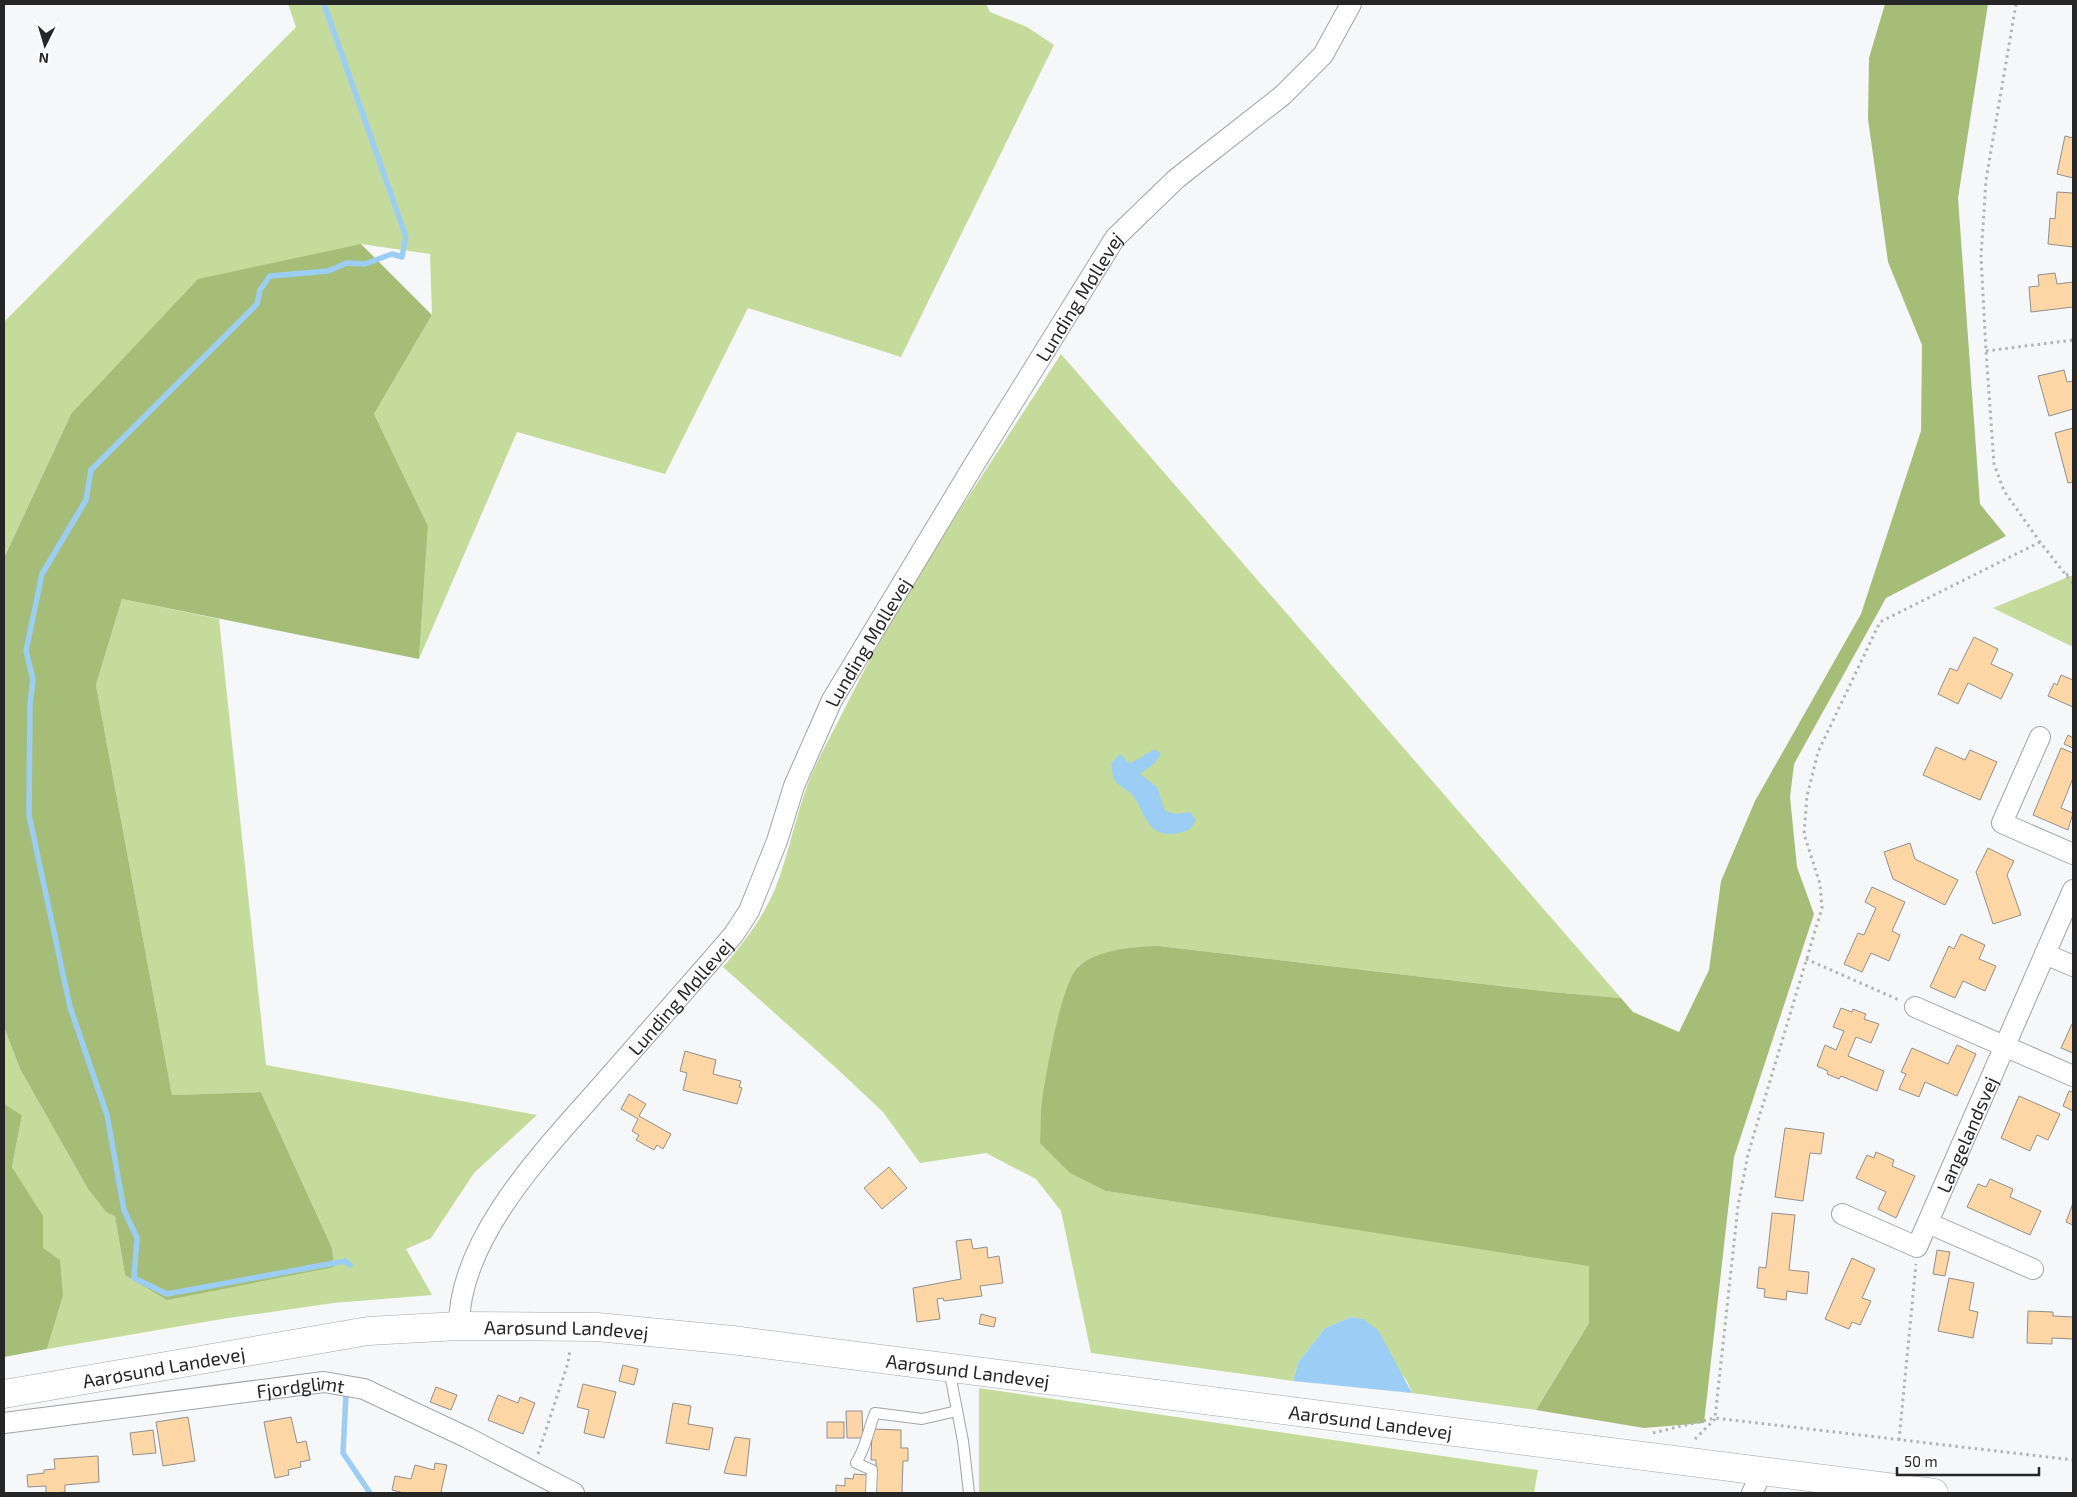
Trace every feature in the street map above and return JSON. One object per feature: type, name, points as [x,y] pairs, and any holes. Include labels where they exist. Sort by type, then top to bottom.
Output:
[{"type":"street","name":"Lunding Møllevej","points":[[459,1326],[459,1307],[470,1270],[496,1216],[556,1138],[734,934],[749,910],[774,848],[794,786],[832,700],[972,468],[1115,238],[1176,179],[1290,88],[1323,55],[1351,4]]},
{"type":"street","points":[[2040,737],[2002,823],[2073,854]]},
{"type":"street","name":"Langelandsvej","points":[[1917,1247],[2073,890]]},
{"type":"street","points":[[2045,954],[2073,966]]},
{"type":"street","points":[[1914,1007],[2073,1076]]},
{"type":"street","points":[[1842,1214],[1917,1247]]},
{"type":"street","points":[[1928,1223],[2033,1269]]},
{"type":"street","name":"Aarøsund Landevej","points":[[4,1394],[368,1331],[459,1326],[597,1327],[732,1340],[949,1368],[1757,1482],[1934,1493]]},
{"type":"street","name":"Fjordglimt","points":[[4,1423],[324,1382],[364,1389],[468,1438],[574,1493]]},
{"type":"lane","points":[[949,1368],[969,1493]]},
{"type":"lane","points":[[871,1493],[872,1470],[856,1464],[864,1451],[874,1413],[922,1419],[957,1411]]},
{"type":"path","points":[[2016,4],[1986,180],[1981,256],[1994,464],[2004,490],[2040,542],[2073,584]]},
{"type":"path","points":[[1986,351],[2073,340]]},
{"type":"path","points":[[2040,542],[1880,622],[1818,752],[1807,796],[1804,834],[1820,884],[1822,908],[1748,1154],[1738,1206],[1715,1418],[2073,1460]]},
{"type":"path","points":[[2066,575],[2073,572]]},
{"type":"path","points":[[1806,959],[1914,1007]]},
{"type":"path","points":[[1898,1440],[1917,1247]]},
{"type":"path","points":[[533,1472],[568,1363],[574,1327]]},
{"type":"green space","points":[[288,4],[986,4],[990,12],[1027,27],[1054,45],[901,357],[748,308],[665,474],[517,432],[419,659],[428,526],[374,414],[432,315],[430,254],[361,244],[71,414],[4,558],[4,322],[296,27]]},
{"type":"green space","points":[[1885,4],[1988,4],[1958,198],[1980,504],[2006,536],[1886,598],[1794,764],[1790,797],[1797,867],[1814,914],[1734,1157],[1704,1423],[1644,1428],[1536,1410],[1589,1323],[1589,1266],[1106,1191],[1070,1173],[1040,1143],[1042,1101],[1055,1029],[1066,990],[1072,975],[1079,966],[1096,956],[1117,950],[1159,946],[1552,992],[1621,998],[1633,1012],[1679,1032],[1709,970],[1721,881],[1755,801],[1861,614],[1921,431],[1922,345],[1888,262],[1868,119],[1869,58]]},
{"type":"green space","points":[[361,244],[432,315],[374,414],[428,526],[419,659],[122,599],[96,685],[172,1095],[261,1092],[332,1248],[334,1267],[167,1300],[125,1275],[115,1216],[106,1212],[88,1189],[20,1069],[4,1027],[4,558],[71,414],[198,279]]},
{"type":"green space","points":[[1061,354],[1621,998],[1552,992],[1159,946],[1136,947],[1108,953],[1078,966],[1106,1191],[1589,1265],[1589,1323],[1536,1410],[1412,1393],[1408,1383],[1363,1319],[1351,1317],[1325,1328],[1298,1363],[1293,1381],[1091,1353],[1061,1211],[1036,1179],[986,1153],[920,1163],[883,1112],[723,967],[752,930],[770,900],[783,866],[799,809],[812,774],[870,660],[921,571]]},
{"type":"green space","points":[[2073,575],[2073,647],[1993,608]]},
{"type":"green space","points":[[122,599],[219,619],[266,1065],[537,1115],[474,1173],[431,1238],[406,1249],[432,1295],[333,1303],[222,1319],[47,1349],[63,1296],[43,1248],[42,1216],[12,1167],[22,1115],[4,1104],[4,1027],[20,1069],[88,1189],[106,1212],[115,1215],[125,1275],[334,1267],[332,1248],[261,1092],[172,1095],[96,685]]},
{"type":"green space","points":[[4,1104],[22,1115],[12,1167],[43,1216],[43,1248],[60,1260],[63,1296],[47,1349],[4,1357]]},
{"type":"green space","points":[[979,1388],[1538,1470],[1534,1493],[979,1493]]},
{"type":"water","points":[[1155,749],[1161,754],[1155,763],[1140,774],[1157,787],[1165,811],[1176,814],[1190,812],[1196,820],[1191,828],[1178,833],[1168,834],[1154,829],[1145,818],[1134,797],[1118,784],[1112,773],[1111,763],[1120,754],[1129,763]]},
{"type":"water","points":[[1351,1317],[1363,1319],[1378,1330],[1412,1393],[1293,1381],[1298,1363],[1325,1328]]},
{"type":"building","points":[[2065,136],[2073,138],[2073,178],[2057,174]]},
{"type":"building","points":[[2057,192],[2073,193],[2073,247],[2048,244],[2050,218],[2055,219]]},
{"type":"building","points":[[2055,273],[2057,284],[2073,282],[2073,307],[2031,312],[2029,287],[2039,286],[2038,275]]},
{"type":"building","points":[[2064,370],[2067,382],[2073,381],[2073,409],[2049,416],[2038,376]]},
{"type":"building","points":[[2073,428],[2073,482],[2068,483],[2055,433]]},
{"type":"building","points":[[1974,637],[1998,649],[1991,664],[2013,674],[2001,699],[1968,683],[1958,704],[1938,694],[1950,668],[1957,671]]},
{"type":"building","points":[[2061,675],[2073,680],[2073,707],[2048,696],[2054,683],[2057,685]]},
{"type":"building","points":[[2068,735],[2073,738],[2073,748],[2064,744]]},
{"type":"building","points":[[1936,747],[1965,760],[1970,750],[1997,762],[1980,800],[1923,775]]},
{"type":"building","points":[[2061,748],[2073,753],[2073,778],[2061,808],[2073,813],[2068,830],[2033,815]]},
{"type":"building","points":[[1910,843],[1915,859],[1958,880],[1945,905],[1893,879],[1884,852]]},
{"type":"building","points":[[1988,848],[2014,861],[2007,875],[2021,915],[1993,924],[1976,872]]},
{"type":"building","points":[[1872,887],[1905,902],[1892,931],[1900,935],[1889,961],[1871,953],[1862,972],[1844,964],[1858,933],[1864,935],[1876,908],[1865,902]]},
{"type":"building","points":[[1961,934],[1985,945],[1979,959],[1996,966],[1985,991],[1963,981],[1955,998],[1930,987],[1949,946],[1954,949]]},
{"type":"building","points":[[1841,1008],[1852,1012],[1853,1009],[1866,1014],[1864,1019],[1879,1024],[1871,1043],[1856,1037],[1848,1056],[1884,1071],[1877,1091],[1841,1076],[1839,1079],[1827,1074],[1828,1071],[1817,1066],[1825,1045],[1836,1050],[1844,1031],[1833,1027]]},
{"type":"building","points":[[2073,1025],[2073,1053],[2061,1048]]},
{"type":"building","points":[[1957,1045],[1976,1054],[1957,1096],[1925,1082],[1919,1097],[1899,1089],[1906,1074],[1901,1072],[1912,1048],[1948,1064]]},
{"type":"building","points":[[685,1051],[716,1060],[713,1074],[741,1081],[739,1087],[742,1088],[737,1104],[683,1090],[687,1073],[680,1071]]},
{"type":"building","points":[[2069,1091],[2073,1092],[2073,1111],[2063,1106]]},
{"type":"building","points":[[629,1094],[646,1104],[639,1116],[671,1134],[663,1149],[657,1145],[654,1150],[636,1140],[639,1135],[632,1131],[638,1119],[621,1109]]},
{"type":"building","points":[[2019,1096],[2060,1114],[2048,1140],[2037,1135],[2030,1151],[2001,1138]]},
{"type":"building","points":[[1785,1128],[1824,1133],[1821,1154],[1810,1153],[1803,1201],[1775,1197]]},
{"type":"building","points":[[1876,1152],[1894,1160],[1892,1166],[1915,1176],[1896,1218],[1878,1209],[1886,1192],[1856,1178],[1867,1155],[1874,1158]]},
{"type":"building","points":[[889,1167],[907,1188],[882,1209],[864,1188]]},
{"type":"building","points":[[1990,1179],[2013,1189],[2010,1197],[2041,1211],[2030,1235],[1967,1207],[1978,1184],[1986,1187]]},
{"type":"building","points":[[2073,1203],[2073,1225],[2066,1222]]},
{"type":"building","points":[[1772,1213],[1795,1215],[1789,1270],[1809,1272],[1807,1294],[1787,1291],[1786,1300],[1764,1297],[1765,1289],[1757,1288],[1759,1267],[1766,1268]]},
{"type":"building","points":[[971,1239],[973,1249],[987,1247],[988,1258],[999,1256],[1003,1283],[980,1286],[982,1296],[944,1301],[943,1298],[937,1299],[940,1319],[917,1322],[913,1288],[961,1279],[956,1241]]},
{"type":"building","points":[[1937,1250],[1950,1252],[1945,1276],[1933,1274]]},
{"type":"building","points":[[1852,1258],[1875,1269],[1862,1298],[1871,1301],[1860,1325],[1852,1322],[1849,1329],[1825,1319]]},
{"type":"building","points":[[1949,1278],[1974,1283],[1969,1310],[1978,1312],[1973,1338],[1938,1331]]},
{"type":"building","points":[[2028,1311],[2053,1312],[2053,1316],[2073,1317],[2073,1339],[2052,1338],[2052,1344],[2027,1343]]},
{"type":"building","points":[[981,1314],[996,1318],[994,1327],[979,1324]]},
{"type":"building","points":[[623,1365],[638,1369],[634,1385],[619,1381]]},
{"type":"building","points":[[583,1384],[616,1392],[604,1438],[584,1433],[589,1410],[577,1407]]},
{"type":"building","points":[[436,1387],[457,1395],[451,1410],[430,1402]]},
{"type":"building","points":[[498,1395],[518,1403],[520,1397],[535,1403],[523,1434],[488,1420]]},
{"type":"building","points":[[673,1403],[691,1406],[688,1424],[713,1428],[709,1450],[666,1443]]},
{"type":"building","points":[[846,1411],[862,1411],[863,1438],[847,1438]]},
{"type":"building","points":[[188,1417],[195,1461],[163,1466],[156,1422]]},
{"type":"building","points":[[291,1417],[297,1443],[306,1441],[310,1460],[300,1462],[301,1467],[288,1470],[289,1475],[275,1478],[264,1422]]},
{"type":"building","points":[[827,1422],[844,1422],[844,1438],[827,1438]]},
{"type":"building","points":[[872,1429],[901,1430],[901,1448],[908,1448],[908,1461],[903,1461],[902,1493],[876,1493],[876,1460],[871,1460]]},
{"type":"building","points":[[153,1430],[156,1453],[133,1455],[130,1433]]},
{"type":"building","points":[[735,1437],[750,1439],[746,1476],[724,1473]]},
{"type":"building","points":[[98,1456],[99,1482],[65,1485],[65,1492],[55,1493],[46,1493],[46,1486],[28,1487],[27,1475],[44,1473],[44,1470],[55,1469],[54,1459]]},
{"type":"building","points":[[435,1463],[447,1465],[441,1492],[445,1493],[404,1493],[392,1490],[395,1476],[411,1479],[415,1465],[434,1470]]},
{"type":"building","points":[[854,1474],[868,1475],[867,1493],[836,1493],[836,1485],[845,1486],[845,1478],[853,1479]]},
{"type":"waterway","points":[[324,4],[406,237],[402,257],[392,254],[365,264],[347,263],[328,271],[270,276],[260,290],[257,304],[91,470],[86,500],[42,574],[26,651],[33,679],[30,705],[29,815],[70,1007],[107,1115],[124,1210],[137,1238],[134,1278],[167,1294],[345,1261],[350,1265]]},
{"type":"waterway","points":[[346,1394],[343,1453],[370,1493]]}]
